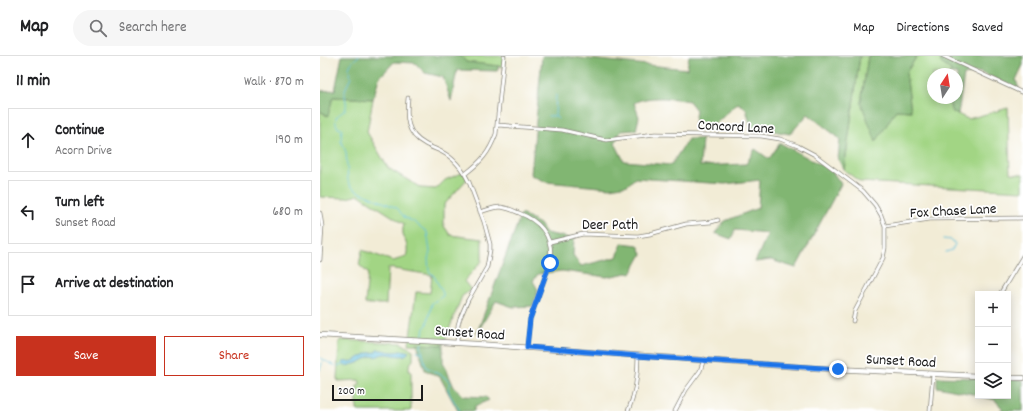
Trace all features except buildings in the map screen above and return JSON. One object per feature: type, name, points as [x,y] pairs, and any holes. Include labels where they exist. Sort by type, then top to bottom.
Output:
[{"type":"street","points":[[465,174],[478,164],[493,143],[498,125],[504,56]]},
{"type":"street","points":[[943,56],[1023,93]]},
{"type":"street","points":[[408,98],[408,127],[413,135],[424,144],[449,157],[465,174],[480,212],[490,244],[487,267],[468,300],[460,318],[457,342]]},
{"type":"street","name":"Concord Lane","points":[[498,125],[562,130],[606,140],[655,134],[761,136],[780,139],[815,155],[863,191],[875,205],[885,226],[886,237],[883,258],[855,311],[853,321]]},
{"type":"street","points":[[480,212],[501,207],[527,216],[536,221],[543,229],[550,242],[550,263],[530,319],[527,347]]},
{"type":"street","points":[[320,213],[322,226],[320,260]]},
{"type":"street","name":"Fox Chase Lane","points":[[885,226],[930,219],[1023,218]]},
{"type":"street","name":"Deer Path","points":[[550,242],[583,234],[638,236],[686,224],[718,220]]},
{"type":"street","points":[[1002,291],[1023,256]]},
{"type":"street","name":"Sunset Road","points":[[320,335],[457,342],[815,368],[975,376]]},
{"type":"street","points":[[628,411],[637,380],[638,356]]},
{"type":"street","points":[[675,411],[686,390],[700,371],[704,359]]},
{"type":"street","points":[[930,411],[933,374]]},
{"type":"street","points":[[1011,378],[1023,378]]},
{"type":"green space","points":[[342,56],[461,56],[466,62],[499,66],[497,71],[457,70],[451,101],[443,77],[425,73],[415,63],[394,62],[379,78],[373,99],[333,97],[328,116],[320,111],[320,91],[335,90]]},
{"type":"green space","points":[[461,56],[505,56],[503,67],[465,62]]},
{"type":"green space","points":[[542,56],[560,56],[687,69],[689,56],[860,56],[844,170],[838,159],[840,139],[808,114],[790,134],[751,127],[746,109],[738,103],[713,126],[694,124],[696,110],[689,101],[661,98],[639,100],[634,103],[639,117],[636,130],[621,131],[615,143],[624,161],[671,165],[688,139],[702,139],[700,166],[746,164],[755,149],[769,159],[780,143],[832,171],[841,184],[796,268],[771,260],[755,262],[768,233],[735,230],[731,239],[715,233],[725,221],[758,208],[760,180],[725,184],[635,178],[628,185],[610,188],[546,182],[531,175]]},
{"type":"green space","points":[[860,56],[868,56],[861,103],[896,110],[911,111],[906,73],[917,56],[940,56],[941,63],[948,68],[927,68],[927,104],[950,104],[951,111],[968,119],[1008,108],[1010,173],[1023,174],[1023,191],[860,182],[844,170]]},
{"type":"green space","points":[[868,56],[917,56],[906,73],[911,111],[896,110],[876,142],[861,103]]},
{"type":"green space","points":[[940,56],[1023,56],[1023,65],[1016,80],[1019,89],[979,72],[964,75],[963,82],[963,68],[948,68],[941,63]]},
{"type":"green space","points":[[333,97],[373,99],[367,132],[388,168],[421,188],[436,189],[445,180],[464,172],[467,179],[444,205],[444,226],[450,235],[482,239],[482,261],[464,281],[471,290],[462,296],[443,345],[409,344],[416,292],[430,293],[432,275],[388,268],[386,304],[365,304],[368,273],[359,265],[362,250],[393,261],[406,257],[407,247],[403,233],[404,224],[359,195],[346,198],[320,197],[320,111],[327,116]]},
{"type":"green space","points":[[950,104],[960,104],[958,114],[951,111]]},
{"type":"green space","points":[[521,214],[540,224],[546,233],[574,239],[573,255],[581,266],[617,257],[622,243],[638,245],[642,254],[631,274],[627,273],[607,277],[562,271],[538,274],[533,281],[538,290],[533,306],[513,307],[496,301],[477,333]]},
{"type":"green space","points":[[341,340],[401,343],[413,350],[413,360],[409,365],[409,371],[411,371],[411,410],[357,410],[357,386],[360,384],[359,380],[338,381],[337,379],[339,343]]},
{"type":"green space","points":[[417,344],[443,345],[443,362],[454,387],[464,396],[486,397],[489,400],[475,406],[474,411],[458,411],[440,377],[425,370]]},
{"type":"green space","points":[[937,377],[975,378],[975,394],[937,387]]},
{"type":"green space","points":[[1011,379],[1023,380],[1023,411],[999,411],[1003,409],[995,400],[991,399],[1011,399]]},
{"type":"water","points":[[377,350],[409,352],[404,356],[382,354],[377,357],[371,356],[358,363],[346,366],[342,364],[343,362],[353,361],[368,353],[376,352]]},
{"type":"waterway","points":[[359,56],[350,65],[349,70],[351,77],[345,90],[346,107],[336,120],[338,128],[342,129],[341,141],[346,152],[348,181],[357,191],[397,208],[404,217],[414,222],[427,232],[430,252],[428,259],[429,271],[434,276],[443,293],[443,296],[432,303],[422,339]]},
{"type":"waterway","points":[[555,116],[556,95]]},
{"type":"waterway","points":[[548,116],[555,116],[558,119]]},
{"type":"waterway","points":[[943,239],[952,240],[955,244],[952,250],[946,252]]},
{"type":"waterway","points":[[422,343],[421,346],[426,367],[443,376],[451,383],[448,389],[460,411]]},
{"type":"waterway","points":[[417,351],[423,353]]},
{"type":"waterway","points":[[320,358],[335,366]]},
{"type":"waterway","points":[[320,370],[323,360]]},
{"type":"waterway","points":[[338,366],[344,365]]},
{"type":"route","points":[[550,263],[530,319],[527,347],[838,369]]}]
